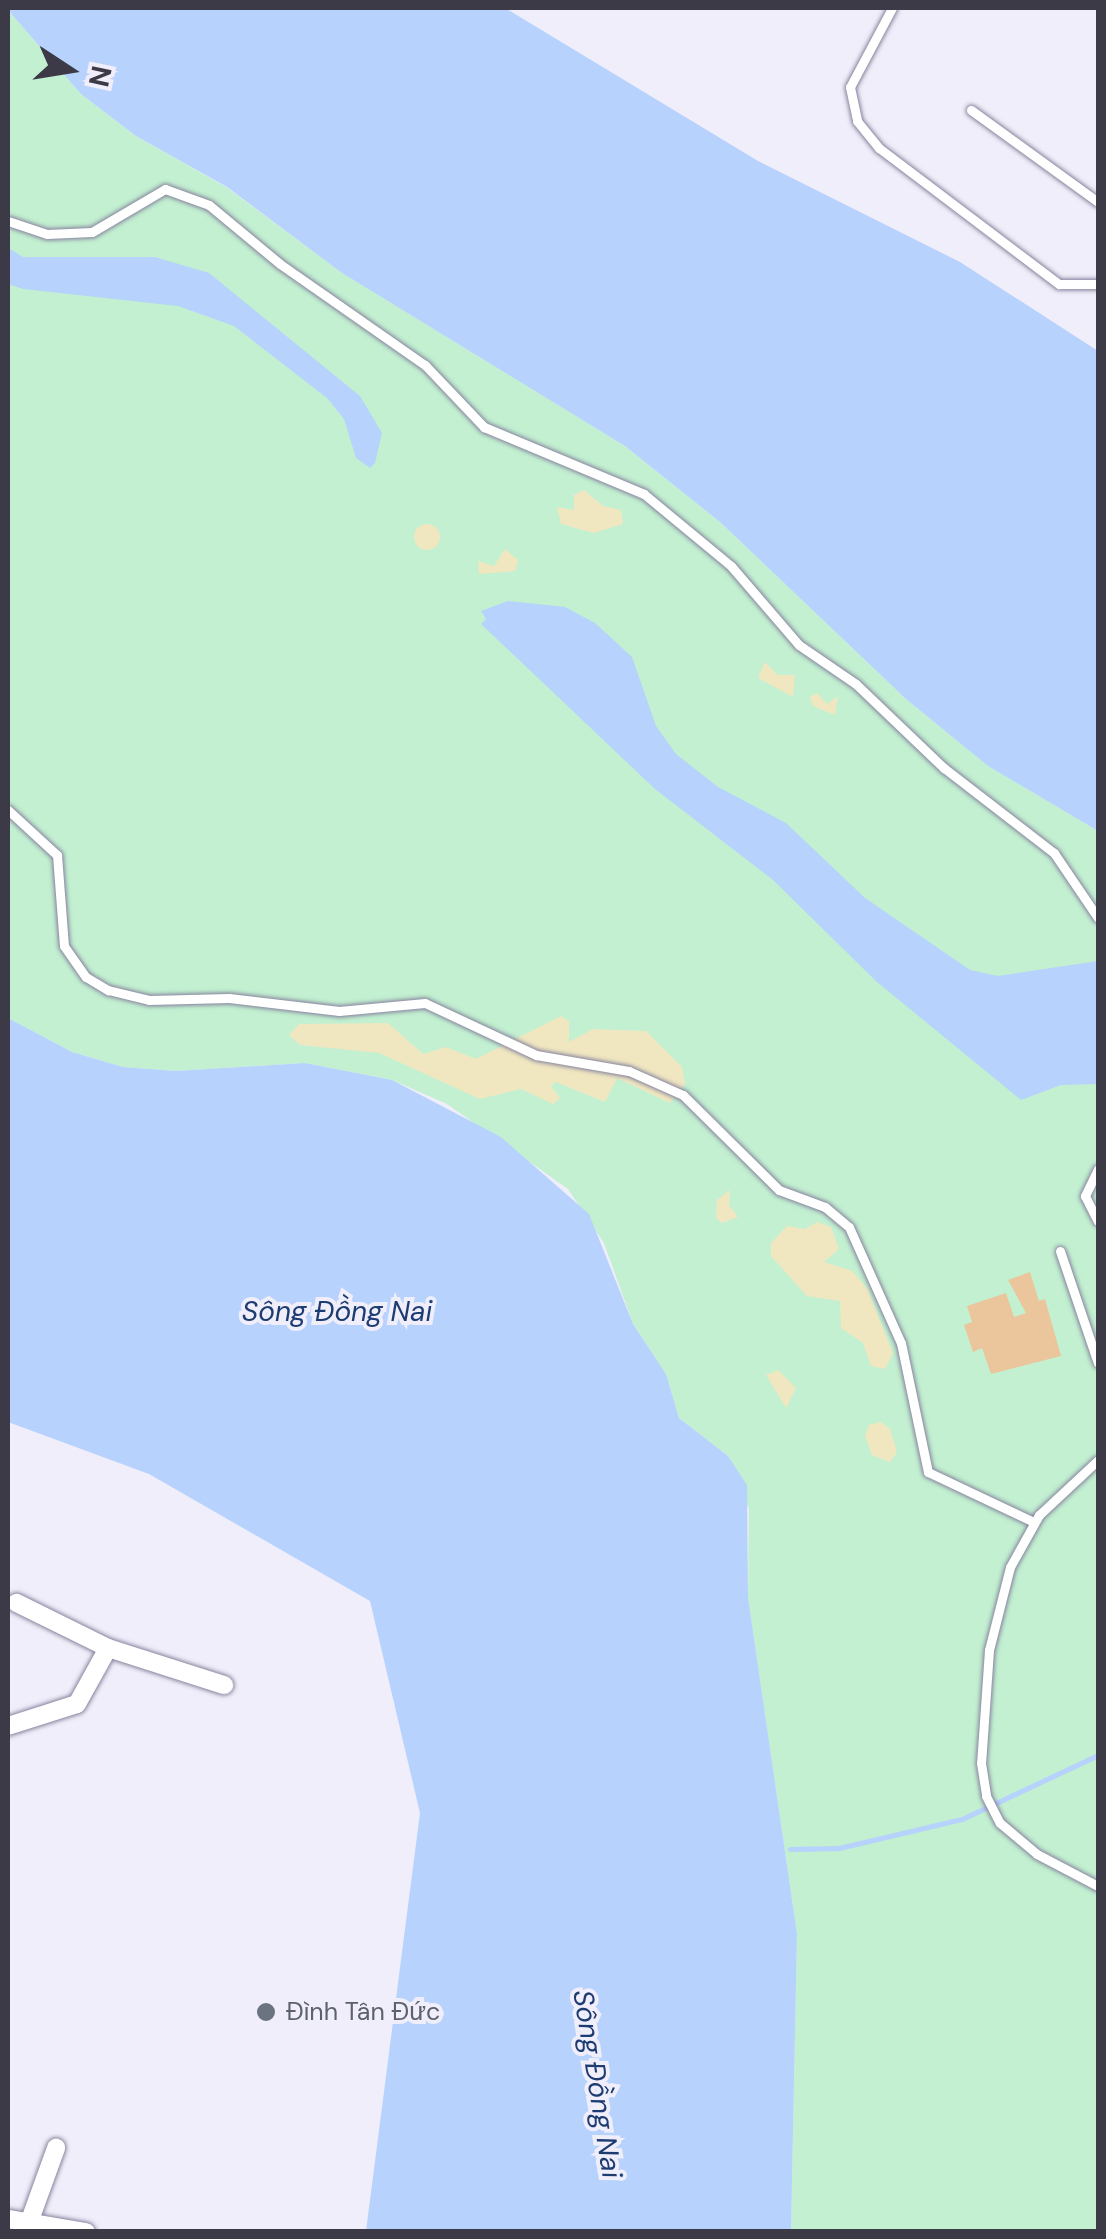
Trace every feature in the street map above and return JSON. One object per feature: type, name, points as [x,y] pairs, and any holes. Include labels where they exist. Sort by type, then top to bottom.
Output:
[{"type":"street","points":[[17,1603],[108,1648],[224,1685]]},
{"type":"street","points":[[8,1726],[77,1704],[108,1648]]},
{"type":"street","points":[[30,2220],[56,2148]]},
{"type":"street","points":[[8,2219],[86,2232]]},
{"type":"lane","points":[[892,8],[850,87],[856,122],[879,148],[1059,284],[1098,284]]},
{"type":"lane","points":[[970,110],[1098,202]]},
{"type":"lane","points":[[8,221],[47,234],[92,232],[164,189],[209,205],[280,264],[425,365],[484,427],[644,494],[732,566],[799,645],[856,684],[944,768],[1054,853],[1098,918]]},
{"type":"lane","points":[[8,810],[58,856],[64,946],[86,977],[108,990],[149,1000],[229,998],[339,1011],[437,1005],[536,1055],[629,1071],[684,1095],[779,1190],[825,1208],[849,1226],[901,1343],[928,1472],[1034,1522]]},
{"type":"lane","points":[[1098,1170],[1085,1196],[1098,1220]]},
{"type":"lane","points":[[1060,1250],[1098,1363]]},
{"type":"lane","points":[[1098,1460],[1034,1522],[1010,1567],[989,1650],[981,1746],[986,1796],[994,1814],[1037,1854],[1098,1886]]},
{"type":"green space","points":[[8,10],[81,94],[136,136],[226,187],[342,273],[625,446],[720,522],[906,699],[988,766],[1098,831],[1098,2231],[791,2231],[797,1934],[748,1597],[749,1509],[728,1456],[679,1418],[666,1374],[633,1324],[604,1243],[568,1189],[447,1104],[392,1080],[305,1063],[176,1071],[123,1067],[72,1052],[8,1018]]},
{"type":"sand","points":[[584,490],[603,506],[621,510],[623,524],[594,533],[561,524],[557,507],[574,510],[574,495]]},
{"type":"sand","points":[[427,524],[436,528],[440,537],[436,546],[427,550],[418,546],[414,537],[418,528]]},
{"type":"sand","points":[[505,549],[518,560],[515,571],[479,574],[478,561],[494,566]]},
{"type":"sand","points":[[765,662],[778,675],[795,675],[793,697],[758,678]]},
{"type":"sand","points":[[817,693],[827,704],[838,696],[835,715],[813,706],[810,697]]},
{"type":"sand","points":[[561,1016],[569,1021],[569,1042],[593,1029],[646,1031],[682,1067],[685,1084],[670,1103],[617,1078],[605,1102],[556,1082],[551,1086],[560,1098],[553,1104],[521,1089],[480,1099],[379,1053],[300,1045],[289,1035],[299,1024],[388,1023],[423,1054],[446,1047],[476,1059]]},
{"type":"sand","points":[[730,1190],[729,1205],[738,1217],[722,1223],[716,1218],[717,1200]]},
{"type":"sand","points":[[817,1222],[831,1227],[839,1249],[824,1262],[852,1271],[867,1288],[893,1353],[885,1369],[871,1366],[863,1343],[841,1328],[840,1301],[807,1296],[771,1256],[771,1243],[787,1226],[805,1229]]},
{"type":"sand","points":[[778,1370],[796,1388],[786,1408],[766,1375]]},
{"type":"sand","points":[[881,1422],[890,1429],[897,1452],[890,1462],[872,1455],[865,1436],[869,1425]]},
{"type":"water","points":[[505,8],[758,161],[960,262],[1098,351],[1098,831],[988,766],[906,699],[720,522],[625,446],[342,273],[227,187],[136,136],[81,94],[8,10]]},
{"type":"water","points":[[8,248],[23,257],[155,257],[209,273],[360,396],[382,433],[375,463],[370,468],[356,458],[344,419],[327,398],[234,326],[178,306],[23,289],[8,284]]},
{"type":"water","points":[[508,601],[565,607],[595,623],[632,657],[656,726],[676,754],[718,787],[786,823],[865,898],[970,970],[998,976],[1098,961],[1098,1084],[1061,1085],[1021,1100],[877,982],[773,880],[655,789],[481,624],[486,619],[481,611]]},
{"type":"water","name":"Sông Đồng Nai","points":[[8,1018],[72,1052],[123,1067],[176,1071],[305,1063],[392,1080],[501,1137],[589,1214],[633,1324],[666,1374],[679,1418],[728,1456],[747,1485],[748,1597],[797,1934],[791,2231],[366,2231],[420,1813],[370,1601],[149,1474],[8,1422]]},
{"type":"building","points":[[1030,1272],[1039,1301],[1045,1299],[1061,1356],[991,1374],[982,1348],[973,1352],[964,1325],[972,1322],[967,1306],[1006,1293],[1014,1317],[1026,1313],[1008,1280]]},
{"type":"building","name":"Đình Tân Đức","points":[[256,2002],[278,2004],[276,2022],[254,2020]]},
{"type":"waterway","points":[[790,1849],[839,1848],[962,1819],[1098,1755]]},
{"type":"place","name":"Đình Tân Đức","points":[[266,2012]]}]
